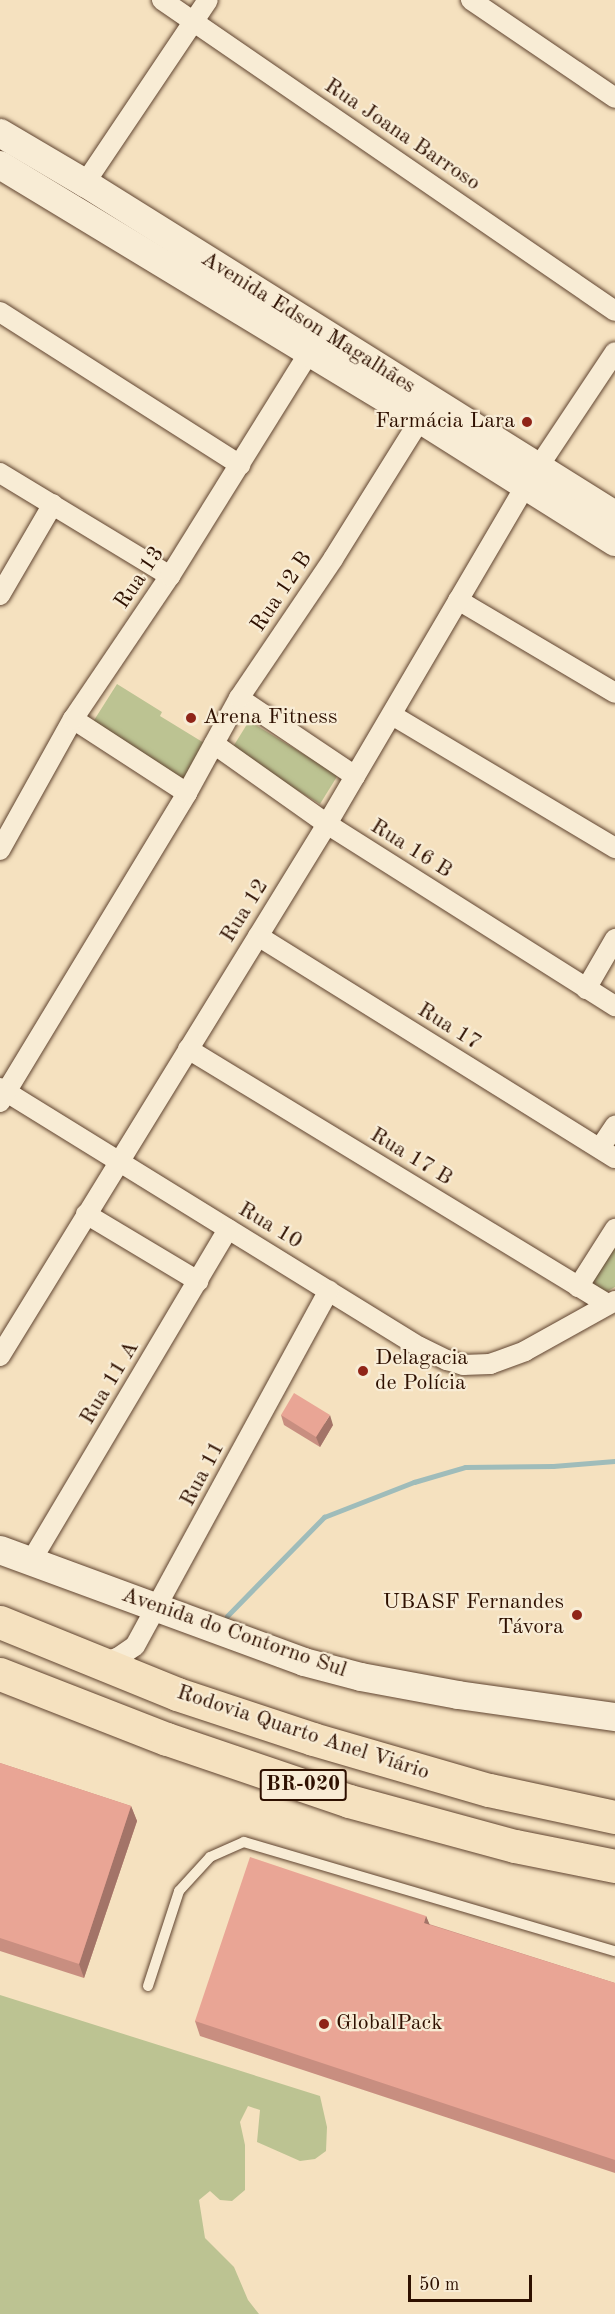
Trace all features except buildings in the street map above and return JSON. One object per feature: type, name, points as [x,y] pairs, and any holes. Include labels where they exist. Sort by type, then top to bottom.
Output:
[{"type":"highway","name":"Rodovia Quarto Anel Viário","points":[[6,1630],[102,1663],[177,1694],[402,1766],[489,1790],[615,1817]]},
{"type":"highway","name":"Rodovia Quarto Anel Viário","points":[[0,1674],[167,1739],[349,1801],[515,1846],[615,1866]]},
{"type":"street","name":"Rua Joana Barroso","points":[[162,0],[615,311]]},
{"type":"street","points":[[85,183],[208,0]]},
{"type":"street","points":[[471,0],[615,98]]},
{"type":"street","name":"Avenida Edson Magalhães","points":[[0,133],[85,183],[432,419],[531,478],[615,542]]},
{"type":"street","name":"Avenida Edson Magalhães","points":[[0,165],[316,342]]},
{"type":"street","points":[[0,312],[240,465]]},
{"type":"street","name":"Rua 13","points":[[0,850],[73,719],[170,576],[316,342]]},
{"type":"street","name":"Rua 12","points":[[0,1356],[327,824],[531,478],[615,352]]},
{"type":"street","name":"Rua 12 B","points":[[2,1094],[187,793],[239,698],[432,419]]},
{"type":"street","points":[[0,473],[170,576]]},
{"type":"street","name":"Avenida Edson Magalhães","points":[[531,478],[615,515]]},
{"type":"street","points":[[0,595],[53,504]]},
{"type":"street","points":[[458,600],[615,693]]},
{"type":"street","points":[[239,698],[355,776]]},
{"type":"street","points":[[392,715],[615,848]]},
{"type":"street","points":[[73,719],[187,793]]},
{"type":"street","name":"Rua 16 B","points":[[214,744],[327,824],[615,1006]]},
{"type":"street","name":"Rua 17","points":[[258,936],[608,1153]]},
{"type":"street","points":[[586,989],[615,939]]},
{"type":"street","name":"Rua 17 B","points":[[188,1049],[578,1287],[612,1303]]},
{"type":"street","name":"Rua 10","points":[[2,1094],[118,1162],[420,1347],[463,1365],[490,1364],[525,1351],[612,1303]]},
{"type":"street","points":[[608,1153],[615,1126]]},
{"type":"street","points":[[86,1214],[198,1281]]},
{"type":"street","name":"Rua 11 A","points":[[31,1561],[228,1229]]},
{"type":"street","points":[[578,1287],[615,1229]]},
{"type":"street","name":"Rua 11","points":[[102,1663],[119,1657],[135,1646],[158,1608],[329,1290]]},
{"type":"street","name":"Avenida do Contorno Sul","points":[[0,1550],[304,1662],[361,1677],[615,1717]]},
{"type":"lane","points":[[148,1986],[179,1891],[210,1857],[244,1842],[615,1951]]},
{"type":"green space","points":[[117,684],[162,712],[160,716],[209,746],[186,783],[91,725]]},
{"type":"green space","points":[[249,721],[338,775],[320,804],[231,750]]},
{"type":"green space","points":[[615,1242],[615,1287],[604,1293],[590,1283]]},
{"type":"green space","points":[[0,1995],[320,2096],[327,2127],[326,2151],[315,2159],[300,2161],[257,2142],[260,2110],[248,2106],[240,2122],[245,2145],[245,2190],[232,2201],[220,2200],[210,2191],[199,2200],[205,2238],[234,2267],[248,2300],[259,2314],[0,2314]]},
{"type":"waterway","points":[[227,1616],[324,1517],[414,1482],[465,1467],[553,1466],[615,1461]]},
{"type":"place","name":"Farmácia Lara","points":[[527,422]]},
{"type":"place","name":"Arena Fitness","points":[[191,718]]},
{"type":"place","name":"Delagacia de Polícia","points":[[363,1371]]},
{"type":"place","name":"UBASF Fernandes Távora","points":[[577,1615]]},
{"type":"place","name":"GlobalPack","points":[[324,2024]]}]
